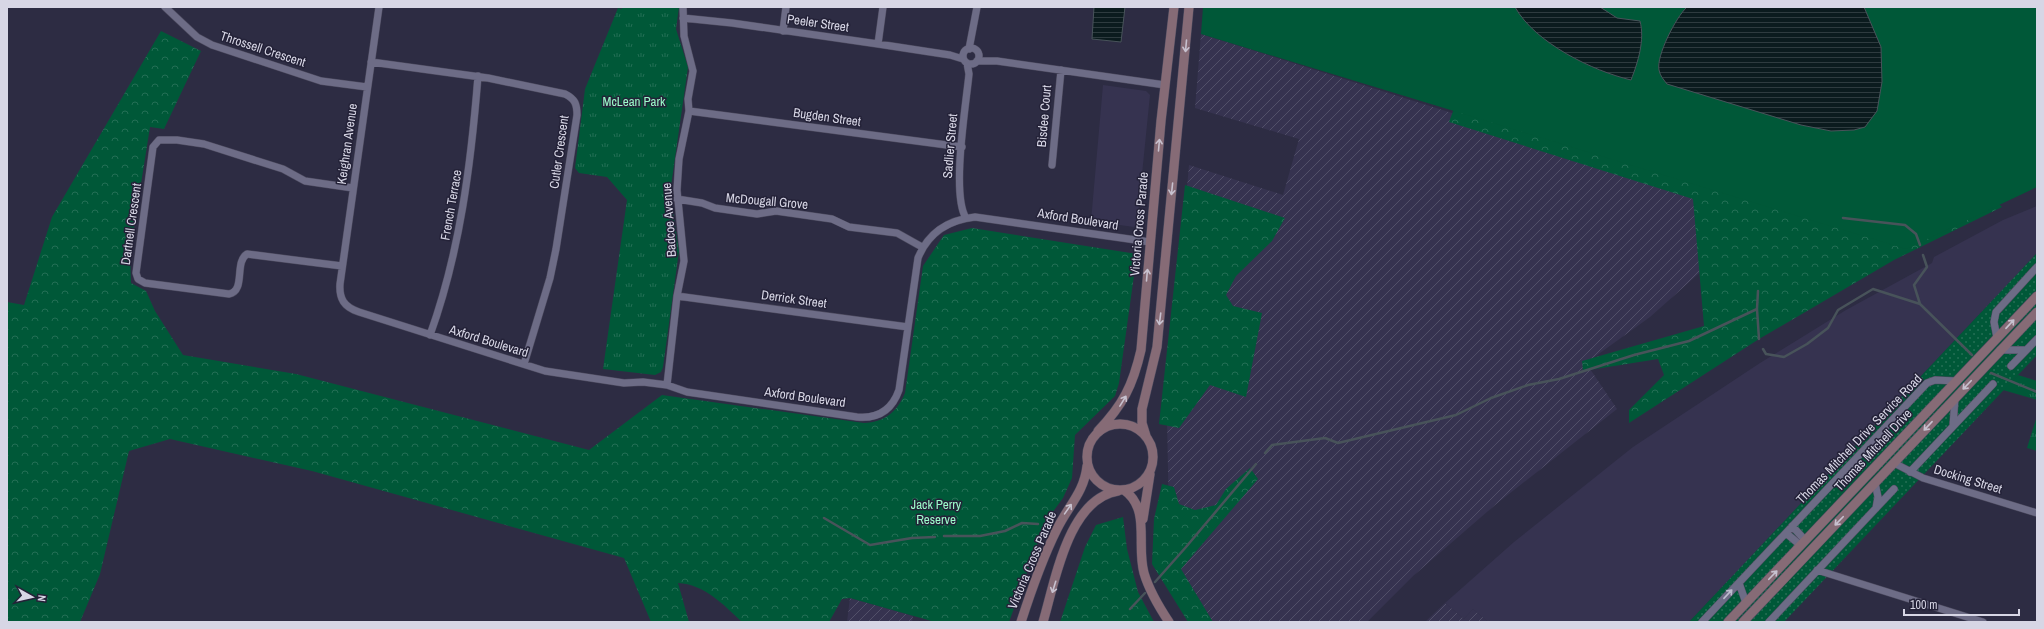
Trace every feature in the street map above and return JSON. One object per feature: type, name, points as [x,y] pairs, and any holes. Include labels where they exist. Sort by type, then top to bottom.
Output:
[{"type":"main road","name":"Victoria Cross Parade","points":[[1098,431],[1122,403],[1135,374],[1141,350],[1161,120],[1174,7]]},
{"type":"main road","points":[[1169,622],[1155,599],[1144,574],[1141,552],[1141,527],[1154,457],[1142,423],[1142,409],[1156,347],[1189,7]]},
{"type":"main road","points":[[1161,120],[1178,122]]},
{"type":"main road","points":[[1150,242],[1167,243]]},
{"type":"main road","name":"Thomas Mitchell Drive","points":[[1728,622],[2037,296]]},
{"type":"main road","name":"Thomas Mitchell Drive","points":[[1743,622],[2037,312]]},
{"type":"main road","points":[[1997,338],[2000,350]]},
{"type":"main road","points":[[1141,527],[1136,502],[1123,490],[1100,484],[1092,476],[1087,466],[1087,448],[1098,431],[1110,425],[1123,424],[1135,428],[1146,436]]},
{"type":"main road","points":[[1883,459],[1894,463]]},
{"type":"main road","name":"Victoria Cross Parade","points":[[1021,622],[1033,586],[1056,531],[1083,487],[1087,466]]},
{"type":"main road","points":[[1123,490],[1141,483],[1150,473]]},
{"type":"main road","points":[[1860,482],[1875,483]]},
{"type":"main road","name":"Victoria Cross Parade","points":[[1043,622],[1064,552],[1074,527],[1087,510],[1098,500],[1110,493],[1123,490]]},
{"type":"main road","points":[[1803,543],[1811,550]]},
{"type":"main road","points":[[1743,622],[1746,603]]},
{"type":"street","name":"Throssell Crescent","points":[[165,7],[197,37],[212,45],[321,81],[367,87]]},
{"type":"street","name":"Keighran Avenue","points":[[340,284],[379,7]]},
{"type":"street","name":"Badcoe Avenue","points":[[667,385],[677,296],[684,252],[677,199],[679,159],[689,111],[688,99],[693,71],[684,36],[682,18],[683,7]]},
{"type":"street","points":[[783,31],[786,7]]},
{"type":"street","points":[[878,44],[883,7]]},
{"type":"street","name":"Sadlier Street","points":[[966,218],[963,212],[959,187],[969,74],[977,7]]},
{"type":"street","name":"Peeler Street","points":[[682,18],[1165,85]]},
{"type":"street","name":"Cutler Crescent","points":[[371,62],[478,76],[565,94],[575,100],[577,107],[556,249],[550,278],[524,364]]},
{"type":"street","name":"Bisdee Court","points":[[1052,165],[1061,70]]},
{"type":"street","name":"French Terrace","points":[[430,335],[460,228],[469,176],[478,76]]},
{"type":"street","name":"Bugden Street","points":[[689,111],[962,147]]},
{"type":"street","name":"Dartnell Crescent","points":[[342,266],[247,254],[241,260],[237,287],[235,291],[229,294],[145,283],[138,279],[136,273],[154,147],[159,140],[172,139],[204,144],[283,169],[305,181],[353,188]]},
{"type":"street","name":"McDougall Grove","points":[[677,199],[702,203],[715,208],[756,214],[776,211],[832,219],[849,227],[897,233],[922,247]]},
{"type":"street","name":"Axford Boulevard","points":[[340,284],[341,299],[352,309],[430,335],[552,372],[624,383],[643,382],[667,385],[687,392],[857,417],[871,417],[888,409],[896,398],[899,390],[918,258],[922,247],[938,230],[955,221],[966,218],[989,218],[1150,242]]},
{"type":"street","points":[[1997,338],[1994,322],[1995,314],[2037,267]]},
{"type":"street","name":"Derrick Street","points":[[677,296],[908,327]]},
{"type":"street","points":[[2011,366],[2037,338]]},
{"type":"street","points":[[2000,350],[2026,350]]},
{"type":"street","name":"Thomas Mitchell Drive Service Road","points":[[1702,622],[1927,383],[1935,380],[1956,381]]},
{"type":"street","points":[[1910,472],[1993,384]]},
{"type":"street","points":[[1953,426],[1955,398]]},
{"type":"street","name":"Docking Street","points":[[1894,463],[1923,478],[2037,513]]},
{"type":"street","name":"Thomas Mitchell Drive","points":[[1875,483],[1878,497],[1875,510]]},
{"type":"street","points":[[1769,622],[1894,489]]},
{"type":"street","points":[[1792,526],[1803,543]]},
{"type":"street","points":[[1786,533],[1803,543]]},
{"type":"street","points":[[1817,570],[1983,622]]},
{"type":"street","points":[[1739,583],[1746,603]]},
{"type":"shaded area","points":[[1094,7],[1125,7],[1121,42],[1092,39]]},
{"type":"shaded area","points":[[1515,7],[1600,7],[1617,18],[1640,21],[1642,36],[1641,43],[1631,80],[1600,70],[1566,54],[1550,44],[1524,20]]},
{"type":"shaded area","points":[[1687,7],[1864,7],[1881,47],[1882,82],[1877,111],[1865,127],[1854,130],[1831,131],[1801,125],[1667,84],[1661,76],[1659,70],[1661,56],[1668,37]]},
{"type":"shaded area","points":[[1201,34],[1713,195],[1705,268],[1650,317],[1586,363],[1617,409],[1495,505],[1413,576],[1367,622],[1198,622],[1170,573],[1167,418],[1189,165],[1283,195],[1299,139],[1195,108]]},
{"type":"shaded area","points":[[1103,85],[1146,91],[1150,95],[1137,224],[1134,227],[1091,221]]},
{"type":"shaded area","points":[[2037,206],[2037,253],[1689,622],[1488,622],[1473,609],[1464,619],[1445,603],[1514,542],[1633,447],[1760,363],[1846,310],[1932,263],[1934,257],[2003,220]]},
{"type":"shaded area","points":[[850,598],[913,616],[912,622],[847,622]]},
{"type":"shaded area","points":[[1445,603],[1464,619],[1473,609],[1488,622],[1425,622]]},
{"type":"green space","name":"McLean Park","points":[[622,7],[679,7],[676,29],[688,67],[670,193],[679,251],[663,367],[661,372],[655,375],[603,369],[627,200],[607,177],[579,173],[575,168],[585,89],[618,8],[622,9]]},
{"type":"green space","points":[[1203,7],[2037,7],[2037,187],[1906,249],[1201,34]]},
{"type":"green space","name":"Jack Perry Reserve","points":[[161,31],[201,51],[164,129],[150,127],[130,253],[131,283],[146,291],[155,311],[183,355],[296,374],[589,450],[662,395],[864,423],[878,421],[889,415],[898,406],[905,393],[923,266],[944,235],[972,228],[1137,254],[1119,383],[1115,396],[1075,435],[1072,478],[1063,498],[1049,517],[1037,545],[1009,622],[935,622],[850,598],[842,599],[829,622],[742,622],[721,602],[705,591],[687,584],[678,583],[689,622],[651,622],[624,558],[312,471],[170,439],[129,451],[100,574],[80,622],[7,622],[7,302],[24,305],[52,217]]},
{"type":"green space","points":[[1455,106],[1995,200],[2002,207],[1894,260],[1759,339],[1629,423],[1629,410],[1664,375],[1658,359],[1583,371],[1582,361],[1704,326],[1693,199],[1449,122]]},
{"type":"green space","points":[[1185,185],[1285,218],[1272,241],[1236,276],[1226,295],[1233,306],[1262,313],[1246,397],[1210,385],[1179,428],[1159,424]]},
{"type":"green space","points":[[2037,253],[2037,355],[1784,622],[1689,622]]},
{"type":"green space","points":[[2018,375],[2037,381],[2037,400],[2003,390]]},
{"type":"green space","points":[[2037,416],[2037,451],[2027,448]]},
{"type":"green space","points":[[1250,468],[1258,479],[1181,569],[1213,622],[1188,622],[1152,564],[1154,519],[1162,484],[1174,487],[1179,504],[1195,510],[1216,505],[1226,489]]},
{"type":"green space","points":[[1123,517],[1127,549],[1138,592],[1154,622],[1060,622],[1085,547],[1096,525]]},
{"type":"waterway","points":[[1843,218],[1905,225],[1916,234],[1920,245]]},
{"type":"waterway","points":[[1923,255],[1927,267],[1914,285],[1920,304],[1972,355]]},
{"type":"waterway","points":[[1763,349],[1766,354],[1784,357],[1807,344],[1828,328],[1838,310],[1873,289],[1920,304]]},
{"type":"waterway","points":[[1758,291],[1757,309],[1759,339]]},
{"type":"waterway","points":[[1265,453],[1272,445],[1325,438],[1338,443],[1456,415],[1491,398],[1528,385],[1559,379],[1634,355],[1689,341],[1757,309]]},
{"type":"waterway","points":[[1991,373],[2037,392]]},
{"type":"waterway","points":[[1155,582],[1256,464]]},
{"type":"waterway","points":[[824,518],[870,545],[912,538],[935,537]]},
{"type":"waterway","points":[[944,536],[980,536],[1005,531],[1022,523],[1038,524]]},
{"type":"waterway","points":[[1130,609],[1145,593]]}]
